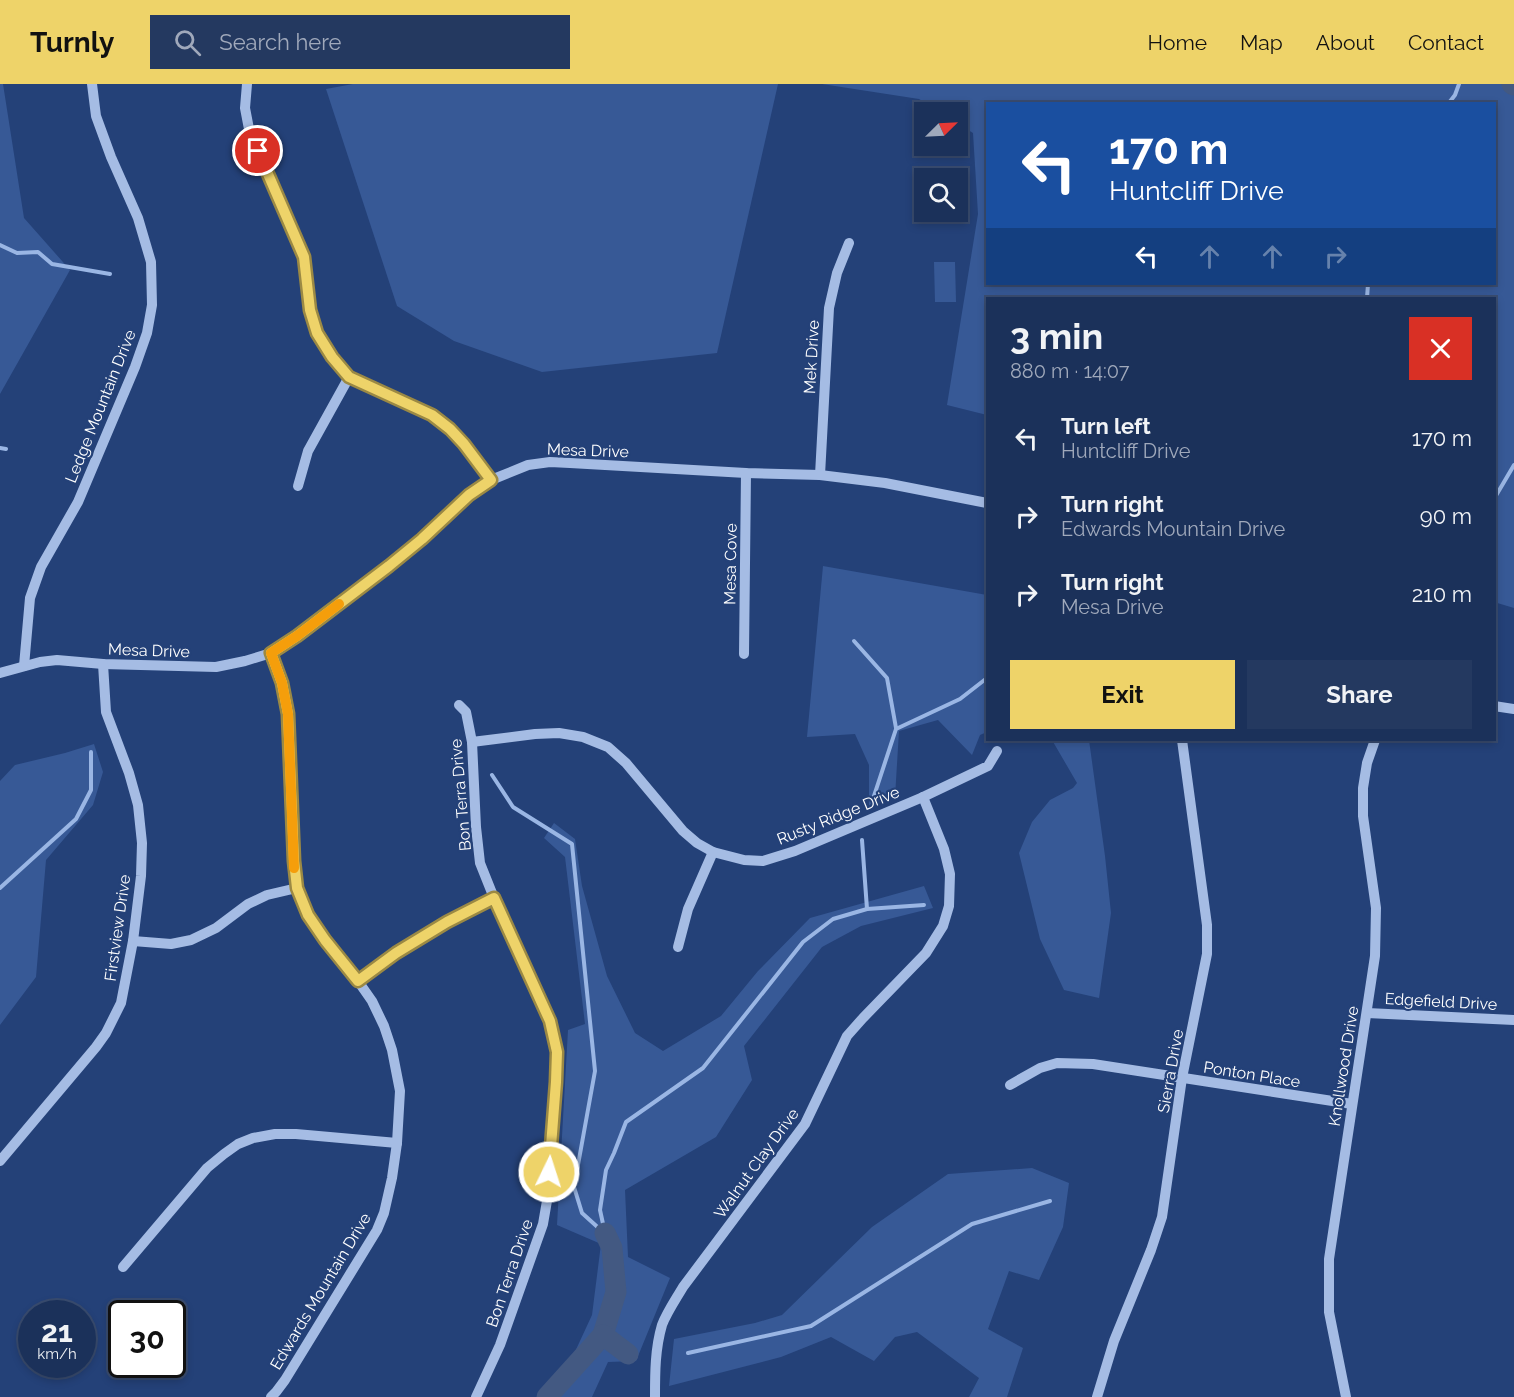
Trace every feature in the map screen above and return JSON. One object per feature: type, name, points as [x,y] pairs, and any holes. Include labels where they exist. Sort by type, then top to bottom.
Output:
[{"type":"street","name":"Ledge Mountain Drive","points":[[24,666],[30,598],[41,567],[78,502],[135,367],[147,333],[152,305],[151,262],[138,218],[96,116],[92,84]]},
{"type":"street","points":[[247,84],[245,108],[249,129],[304,257],[310,310],[317,333],[332,357],[349,377],[432,415],[464,444],[491,480]]},
{"type":"street","name":"Mek Drive","points":[[820,475],[829,308],[837,273],[849,243]]},
{"type":"street","points":[[298,486],[308,451],[349,377]]},
{"type":"street","name":"Mesa Drive","points":[[0,673],[40,662],[57,660],[216,668],[271,653],[389,566],[469,495],[491,480],[528,465],[550,462],[820,475],[885,483],[986,503]]},
{"type":"street","name":"Mesa Cove","points":[[744,654],[746,473]]},
{"type":"street","name":"Edwards Mountain Drive","points":[[271,653],[282,683],[288,714],[297,888],[308,915],[372,1001],[392,1050],[400,1091],[397,1143],[384,1214],[377,1230],[285,1380],[271,1397]]},
{"type":"street","name":"Firstview Drive","points":[[0,1161],[89,1056],[106,1033],[121,1003],[133,941],[141,876],[142,843],[138,805],[129,773],[106,712],[103,664]]},
{"type":"street","name":"Bon Terra Drive","points":[[459,705],[466,712],[472,742],[480,863],[550,1021],[557,1052],[548,1195],[543,1224],[500,1345],[476,1397]]},
{"type":"street","points":[[1496,706],[1514,709]]},
{"type":"street","name":"Rusty Ridge Drive","points":[[472,742],[558,733],[583,737],[608,747],[626,763],[683,831],[697,843],[712,852],[742,860],[763,861],[795,851],[923,797],[988,766],[997,752]]},
{"type":"street","name":"Sierra Drive","points":[[1097,1397],[1114,1341],[1162,1217],[1182,1078],[1207,954],[1207,925],[1182,741]]},
{"type":"street","name":"Knollwood Drive","points":[[1346,1397],[1329,1312],[1329,1259],[1375,956],[1376,908],[1363,816],[1363,788],[1367,763],[1375,741]]},
{"type":"street","name":"Walnut Clay Drive","points":[[655,1397],[655,1362],[663,1325],[683,1287],[805,1124],[848,1036],[926,953],[943,926],[949,906],[950,874],[944,849],[923,797]]},
{"type":"street","points":[[678,947],[688,909],[712,852]]},
{"type":"street","points":[[133,941],[171,944],[191,940],[216,928],[248,904],[267,895],[297,888]]},
{"type":"street","points":[[358,981],[396,953],[447,922],[494,898]]},
{"type":"street","name":"Edgefield Drive","points":[[1367,1013],[1514,1020]]},
{"type":"street","name":"Ponton Place","points":[[1010,1085],[1040,1068],[1057,1063],[1093,1064],[1352,1104]]},
{"type":"street","points":[[123,1267],[207,1168],[238,1144],[275,1134],[397,1143]]},
{"type":"shaded area","points":[[0,84],[3,84],[24,218],[70,270],[0,394]]},
{"type":"shaded area","points":[[353,84],[778,84],[717,353],[542,372],[454,341],[397,306],[326,89]]},
{"type":"shaded area","points":[[822,84],[1514,84],[1514,608],[1496,603],[1496,297],[986,297],[986,415],[947,405],[978,214],[973,133],[968,130],[968,102],[924,102],[919,99]]},
{"type":"shaded area","points":[[934,262],[955,262],[956,302],[935,302]]},
{"type":"shaded area","points":[[823,566],[986,595],[986,732],[980,735],[972,755],[938,720],[899,731],[895,797],[869,808],[869,765],[855,734],[807,737]]},
{"type":"shaded area","points":[[1053,741],[1089,741],[1111,913],[1099,998],[1064,990],[1040,939],[1019,853],[1032,822],[1050,800],[1073,788],[1077,783]]},
{"type":"shaded area","points":[[94,744],[103,772],[93,805],[46,860],[36,977],[0,1025],[0,781],[15,765]]},
{"type":"shaded area","points":[[554,823],[575,839],[582,886],[607,976],[635,1033],[663,1051],[721,1016],[758,971],[810,918],[924,886],[933,908],[861,926],[822,947],[744,1046],[752,1080],[716,1137],[625,1190],[628,1257],[670,1278],[636,1361],[608,1362],[592,1397],[554,1397],[592,1315],[601,1244],[557,1225],[568,1030],[585,1024],[565,857],[544,838]]},
{"type":"shaded area","points":[[1032,1168],[1069,1183],[1063,1227],[1039,1280],[1009,1271],[988,1329],[1023,1348],[1007,1397],[969,1397],[979,1378],[917,1332],[895,1337],[874,1361],[831,1337],[781,1357],[669,1386],[674,1339],[755,1323],[782,1315],[872,1227],[948,1174]]},
{"type":"waterway","points":[[1450,102],[1459,84]]},
{"type":"waterway","points":[[0,245],[17,253],[38,252],[52,264],[110,274]]},
{"type":"waterway","points":[[1367,297],[1368,285]]},
{"type":"waterway","points":[[0,448],[6,449]]},
{"type":"waterway","points":[[1496,496],[1514,465]]},
{"type":"waterway","points":[[854,641],[887,678],[896,728]]},
{"type":"waterway","points":[[872,802],[896,729],[960,699],[986,679]]},
{"type":"waterway","points":[[0,888],[76,819],[91,790],[91,752]]},
{"type":"waterway","points":[[492,775],[513,807],[572,844],[595,1071],[574,1187],[582,1213],[603,1232]]},
{"type":"waterway","points":[[605,1233],[600,1210],[606,1170],[626,1122],[703,1068],[803,942],[833,919],[867,909],[862,840]]},
{"type":"waterway","points":[[867,909],[924,905]]},
{"type":"waterway","points":[[688,1353],[811,1326],[972,1224],[1050,1201]]},
{"type":"waterway","points":[[603,1335],[616,1292],[612,1248],[605,1233]]},
{"type":"waterway","points":[[547,1397],[603,1335],[628,1354]]},
{"type":"slow traffic","points":[[294,868],[288,714],[282,683],[271,653],[339,604]]},
{"type":"route","points":[[258,151],[304,257],[310,310],[317,333],[332,357],[349,377],[432,415],[464,444],[491,480],[469,495],[389,566],[271,653],[282,683],[288,714],[297,888],[308,915],[358,981],[396,953],[447,922],[494,898],[550,1021],[557,1052],[549,1172]]}]
